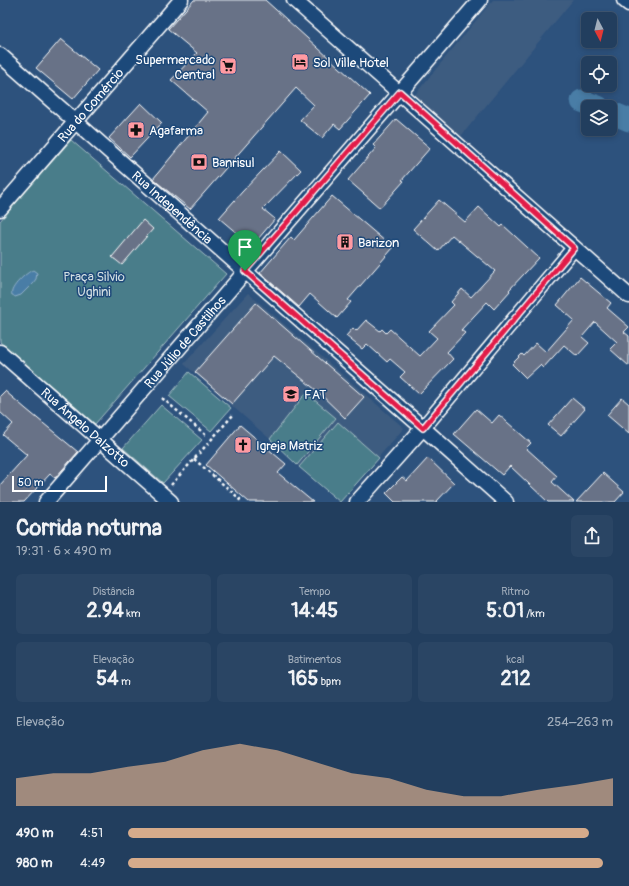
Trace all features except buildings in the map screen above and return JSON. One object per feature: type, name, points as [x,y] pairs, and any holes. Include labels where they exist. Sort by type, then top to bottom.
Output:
[{"type":"street","name":"Rua do Comércio","points":[[0,209],[181,0]]},
{"type":"street","points":[[294,0],[400,92],[629,296]]},
{"type":"street","name":"Rua Júlio de Castilhos","points":[[46,502],[480,0]]},
{"type":"street","points":[[624,0],[629,4]]},
{"type":"street","name":"Rua Independência","points":[[0,55],[506,502]]},
{"type":"street","points":[[357,502],[423,428],[574,248]]},
{"type":"street","name":"Rua Ângelo Dalzotto","points":[[0,352],[167,498]]},
{"type":"path","points":[[162,398],[207,436]]},
{"type":"path","points":[[167,498],[194,459],[234,414]]},
{"type":"path","points":[[194,459],[240,499],[238,502]]},
{"type":"shaded area","points":[[493,0],[573,0],[461,136],[413,97]]},
{"type":"shaded area","points":[[33,270],[37,273],[36,279],[33,283],[21,295],[15,297],[12,295],[13,288],[23,277]]},
{"type":"shaded area","name":"FAT","points":[[248,293],[404,428],[339,502],[184,364]]},
{"type":"green space","name":"Praça Silvio Ughini","points":[[71,140],[226,274],[95,424],[0,342],[0,221]]},
{"type":"green space","points":[[189,372],[231,408],[211,431],[169,396]]},
{"type":"green space","points":[[306,393],[336,418],[297,465],[270,439]]},
{"type":"green space","points":[[161,405],[202,440],[163,483],[123,448]]},
{"type":"green space","points":[[338,422],[379,458],[340,502],[299,467]]},
{"type":"waterway","points":[[617,115],[629,120]]},
{"type":"place","name":"Sol Ville Hotel","points":[[300,62]]},
{"type":"place","name":"Supermercado Central","points":[[228,66]]},
{"type":"place","name":"Agafarma","points":[[136,130]]},
{"type":"place","name":"Banrisul","points":[[199,162]]},
{"type":"place","name":"Barizon","points":[[345,242]]},
{"type":"place","name":"FAT","points":[[291,394]]},
{"type":"place","name":"Igreja Matriz","points":[[243,445]]},
{"type":"route","points":[[400,92],[574,248],[423,428],[245,271],[400,92]]}]
